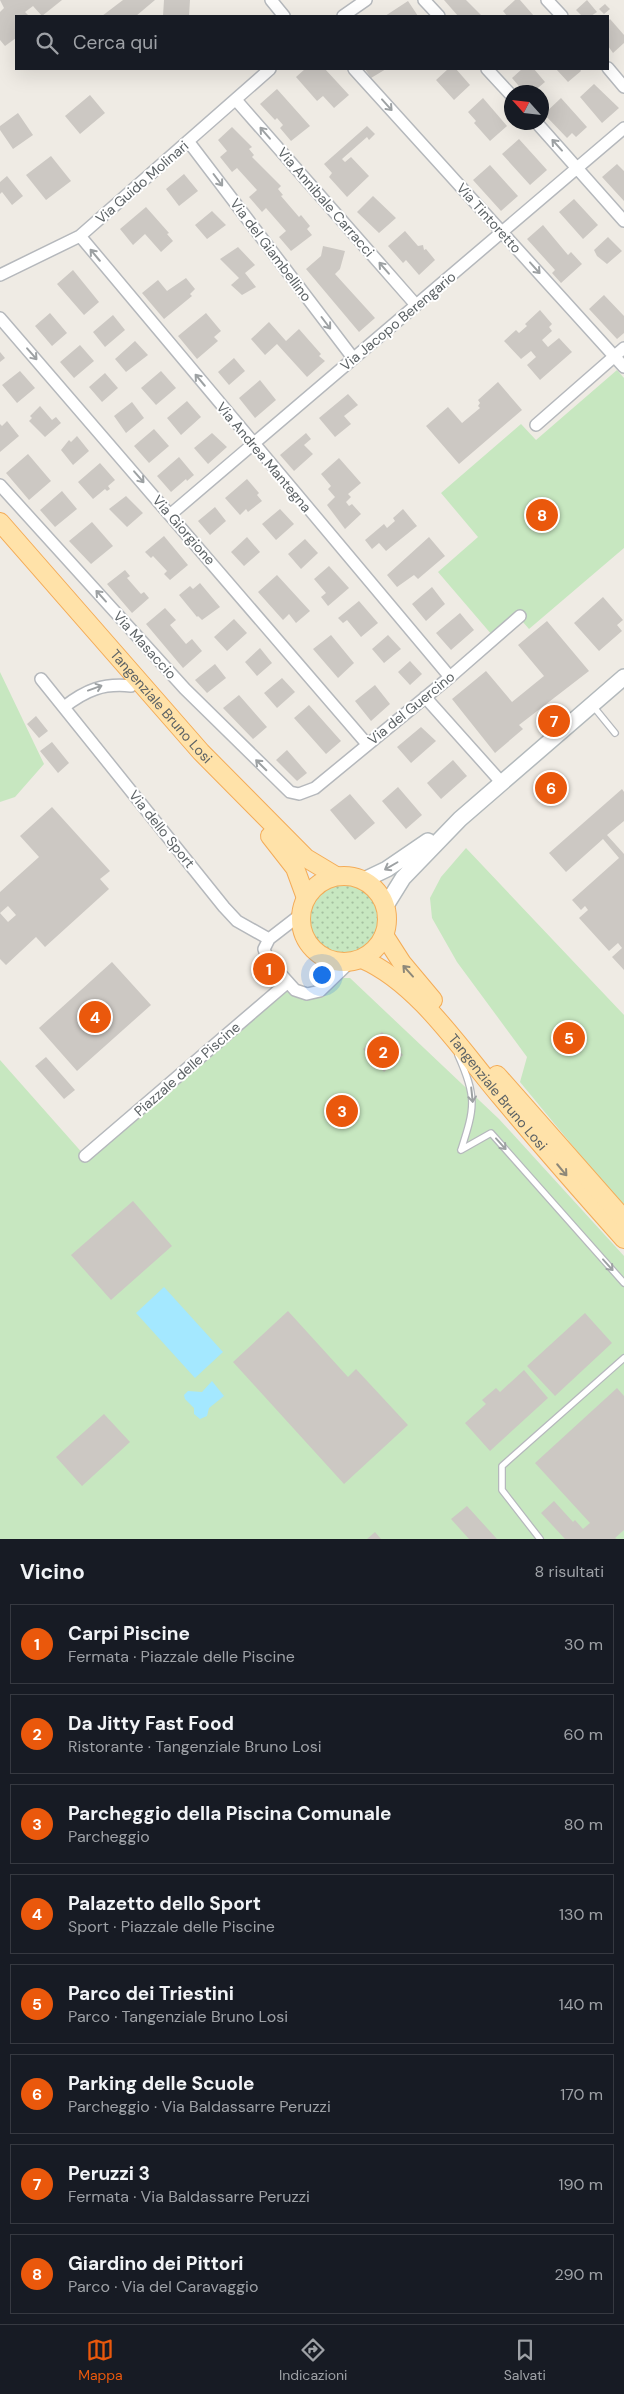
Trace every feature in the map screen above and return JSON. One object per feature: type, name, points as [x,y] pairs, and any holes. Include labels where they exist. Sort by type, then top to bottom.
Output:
[{"type":"main road","name":"Tangenziale Bruno Losi","points":[[0,522],[201,752],[306,858],[336,876]]},
{"type":"main road","name":"Tangenziale Bruno Losi","points":[[0,540],[194,756],[282,849],[295,868],[303,907]]},
{"type":"main road","points":[[336,876],[351,876],[364,880],[375,888],[385,907],[386,922],[384,935],[372,952],[356,961],[338,962],[325,959],[314,951],[306,941],[301,928],[303,907],[311,890],[321,882],[336,876]]},
{"type":"main road","name":"Tangenziale Bruno Losi","points":[[384,935],[402,964],[624,1219]]},
{"type":"main road","name":"Tangenziale Bruno Losi","points":[[356,961],[378,966],[403,984],[448,1033],[566,1175],[624,1239]]},
{"type":"street","points":[[271,0],[283,15]]},
{"type":"street","points":[[344,15],[366,0]]},
{"type":"street","points":[[424,0],[438,15]]},
{"type":"street","points":[[547,0],[561,15]]},
{"type":"street","points":[[609,69],[624,87]]},
{"type":"street","name":"Via Guido Molinari","points":[[0,274],[80,236],[269,70]]},
{"type":"street","name":"Via Tintoretto","points":[[355,70],[502,232],[620,352],[624,366]]},
{"type":"street","points":[[488,70],[504,87]]},
{"type":"street","name":"Via Annibale Carracci","points":[[236,100],[416,305]]},
{"type":"street","name":"Via Jacopo Berengario","points":[[171,514],[624,128]]},
{"type":"street","points":[[543,130],[624,221]]},
{"type":"street","name":"Via del Giambellino","points":[[188,141],[354,358]]},
{"type":"street","name":"Via Andrea Mantegna","points":[[80,236],[450,677]]},
{"type":"street","name":"Via Giorgione","points":[[0,318],[171,514],[367,744]]},
{"type":"street","points":[[536,425],[620,352]]},
{"type":"street","name":"Via Masaccio","points":[[0,485],[185,689],[276,780],[290,792],[299,794]]},
{"type":"street","name":"Via del Guercino","points":[[299,794],[314,788],[450,677],[520,616]]},
{"type":"street","points":[[364,880],[404,859],[460,819],[624,677]]},
{"type":"street","name":"Via dello Sport","points":[[41,679],[224,907],[237,921],[269,939]]},
{"type":"street","points":[[64,707],[91,689],[105,685],[131,686]]},
{"type":"street","points":[[425,697],[502,784]]},
{"type":"street","points":[[385,907],[403,878],[460,819]]},
{"type":"street","points":[[303,907],[269,939],[264,949],[265,954],[288,982],[301,992],[314,994],[356,961]]},
{"type":"street","name":"Piazzale delle Piscine","points":[[85,1156],[288,982]]},
{"type":"lane","points":[[592,705],[615,733]]},
{"type":"lane","points":[[448,1033],[470,1081],[473,1093],[472,1117],[461,1150],[491,1133],[624,1283]]},
{"type":"lane","points":[[540,1539],[502,1490],[502,1466],[624,1358]]},
{"type":"green space","points":[[617,370],[624,378],[624,548],[529,629],[516,614],[492,635],[438,572],[478,537],[441,493],[521,424],[536,440]]},
{"type":"green space","points":[[0,672],[44,764],[15,797],[0,802]]},
{"type":"green space","points":[[466,848],[624,1015],[624,1208],[520,1082],[527,1057],[457,962],[432,918],[430,898],[441,877]]},
{"type":"green space","points":[[351,884],[364,890],[373,899],[377,905],[379,919],[377,933],[369,944],[358,952],[337,954],[330,952],[319,944],[311,933],[309,912],[311,905],[319,894],[330,886]]},
{"type":"green space","points":[[334,978],[350,978],[499,1119],[624,1256],[624,1539],[0,1539],[0,1060],[85,1156],[288,988],[310,999]]},
{"type":"water","points":[[164,1287],[223,1352],[195,1378],[136,1313]]},
{"type":"water","points":[[212,1381],[224,1396],[209,1408],[207,1416],[200,1419],[194,1414],[194,1408],[185,1399],[184,1395],[188,1391],[202,1392]]},
{"type":"building","points":[[0,0],[62,0],[43,15],[33,6],[25,12],[28,15],[15,15],[15,39],[5,46],[0,40],[0,12],[4,8]]},
{"type":"building","points":[[123,0],[155,0],[137,15],[103,15]]},
{"type":"building","points":[[164,0],[190,0],[189,15],[163,15]]},
{"type":"building","points":[[444,0],[466,0],[481,15],[457,15]]},
{"type":"building","points":[[515,0],[520,0],[533,15],[506,15],[503,11]]},
{"type":"building","points":[[587,0],[597,12],[592,15],[581,15],[576,10]]},
{"type":"building","points":[[408,1],[417,15],[387,15]]},
{"type":"building","points":[[605,4],[610,9],[604,14],[599,9]]},
{"type":"building","points":[[609,20],[624,35],[624,43],[613,53],[609,47]]},
{"type":"building","points":[[304,70],[326,70],[349,95],[334,108],[323,96],[317,101],[296,77]]},
{"type":"building","points":[[366,70],[384,70],[371,78]]},
{"type":"building","points":[[447,70],[457,70],[470,85],[454,100],[436,80]]},
{"type":"building","points":[[521,70],[535,70],[545,82],[541,85],[518,85],[512,78]]},
{"type":"building","points":[[557,70],[580,70],[581,71],[568,82]]},
{"type":"building","points":[[594,84],[619,108],[602,123],[580,97]]},
{"type":"building","points":[[277,89],[310,126],[291,141],[280,128],[283,125],[277,118],[275,120],[260,104]]},
{"type":"building","points":[[90,95],[105,113],[80,134],[65,116]]},
{"type":"building","points":[[483,98],[504,122],[504,129],[490,141],[474,123],[476,121],[468,112]]},
{"type":"building","points":[[561,98],[587,127],[576,137],[572,133],[567,138],[549,119],[549,109]]},
{"type":"building","points":[[18,113],[33,135],[13,149],[0,130],[0,126]]},
{"type":"building","points":[[367,126],[375,134],[369,140],[367,137],[342,159],[345,162],[351,157],[369,176],[347,197],[329,177],[332,173],[324,164]]},
{"type":"building","points":[[232,127],[252,147],[249,149],[254,155],[252,157],[281,186],[278,189],[283,195],[281,196],[299,217],[301,215],[310,226],[307,229],[312,235],[291,251],[279,237],[286,231],[266,208],[262,212],[249,197],[257,190],[237,168],[232,172],[220,157],[227,151],[218,140]]},
{"type":"building","points":[[519,139],[547,170],[530,185],[502,154]]},
{"type":"building","points":[[51,156],[71,181],[46,200],[26,175]]},
{"type":"building","points":[[617,164],[624,171],[624,201],[602,177]]},
{"type":"building","points":[[490,165],[518,196],[501,211],[473,180]]},
{"type":"building","points":[[184,174],[198,191],[179,206],[166,189]]},
{"type":"building","points":[[7,176],[23,196],[12,205],[2,192],[0,194],[0,182]]},
{"type":"building","points":[[373,196],[396,218],[379,233],[357,212]]},
{"type":"building","points":[[574,199],[598,225],[583,239],[559,212]]},
{"type":"building","points":[[146,207],[169,233],[167,234],[173,241],[161,252],[145,234],[133,245],[120,229]]},
{"type":"building","points":[[212,211],[226,225],[207,239],[195,225]]},
{"type":"building","points":[[543,225],[568,255],[571,252],[582,264],[561,283],[552,273],[555,270],[527,239]]},
{"type":"building","points":[[405,231],[418,246],[423,245],[424,250],[426,249],[435,260],[419,275],[406,260],[403,263],[388,246]]},
{"type":"building","points":[[608,237],[622,251],[607,264],[597,256],[594,250]]},
{"type":"building","points":[[323,246],[345,251],[340,269],[335,274],[375,318],[359,332],[306,269],[321,256]]},
{"type":"building","points":[[238,247],[255,265],[245,273],[256,287],[242,295],[231,285],[239,278],[220,259]]},
{"type":"building","points":[[73,270],[99,302],[84,315],[57,284]]},
{"type":"building","points":[[186,278],[195,289],[190,294],[192,296],[164,319],[142,293],[158,280],[167,291]]},
{"type":"building","points":[[604,295],[624,316],[624,333],[617,339],[589,309]]},
{"type":"building","points":[[540,310],[552,324],[549,327],[552,331],[542,340],[548,347],[559,338],[572,352],[540,380],[527,365],[536,357],[531,351],[521,359],[504,341],[516,330],[519,333],[527,326],[525,324]]},
{"type":"building","points":[[50,313],[67,333],[52,346],[35,326]]},
{"type":"building","points":[[206,313],[221,331],[214,337],[218,341],[197,359],[178,336]]},
{"type":"building","points":[[113,315],[125,330],[105,347],[93,332]]},
{"type":"building","points":[[269,322],[286,341],[299,329],[321,354],[319,356],[325,361],[307,377],[277,344],[265,355],[251,339]]},
{"type":"building","points":[[135,341],[148,355],[126,372],[115,359]]},
{"type":"building","points":[[80,345],[94,361],[74,378],[60,362]]},
{"type":"building","points":[[0,352],[5,358],[0,362]]},
{"type":"building","points":[[234,358],[245,371],[229,385],[218,372]]},
{"type":"building","points":[[20,371],[35,388],[17,403],[2,385]]},
{"type":"building","points":[[161,371],[176,388],[156,405],[141,388]]},
{"type":"building","points":[[105,373],[118,388],[102,402],[89,387]]},
{"type":"building","points":[[260,380],[276,400],[255,418],[239,398]]},
{"type":"building","points":[[498,382],[522,410],[459,464],[426,426],[448,407],[462,423],[480,408],[478,400]]},
{"type":"building","points":[[348,394],[358,405],[344,416],[351,424],[335,437],[319,418]]},
{"type":"building","points":[[187,401],[201,417],[181,435],[167,418]]},
{"type":"building","points":[[132,402],[144,418],[126,433],[114,416]]},
{"type":"building","points":[[40,406],[52,420],[56,417],[61,423],[45,437],[29,421],[32,418],[30,416]]},
{"type":"building","points":[[7,421],[19,436],[0,452],[0,424],[2,426]]},
{"type":"building","points":[[154,429],[169,446],[149,463],[134,446]]},
{"type":"building","points":[[212,433],[227,447],[208,464],[194,448]]},
{"type":"building","points":[[306,433],[311,439],[304,445],[313,454],[294,471],[280,455]]},
{"type":"building","points":[[77,436],[89,451],[73,465],[61,450],[69,440],[71,442]]},
{"type":"building","points":[[28,454],[51,481],[29,500],[6,473]]},
{"type":"building","points":[[179,457],[194,475],[187,481],[186,479],[171,492],[157,476]]},
{"type":"building","points":[[339,458],[361,483],[348,494],[351,497],[346,502],[349,506],[352,504],[361,514],[345,529],[327,505],[335,497],[328,489],[331,486],[321,474]]},
{"type":"building","points":[[100,463],[115,480],[108,486],[110,489],[107,491],[105,489],[93,499],[78,482]]},
{"type":"building","points":[[247,479],[259,493],[257,495],[262,501],[248,512],[246,509],[240,515],[225,498]]},
{"type":"building","points":[[62,491],[77,509],[55,527],[40,510]]},
{"type":"building","points":[[126,496],[143,513],[127,527],[109,509]]},
{"type":"building","points":[[215,507],[226,521],[210,535],[198,521]]},
{"type":"building","points":[[280,509],[294,524],[276,540],[262,524]]},
{"type":"building","points":[[403,509],[417,526],[386,551],[379,543],[372,549],[365,540],[384,524],[387,528],[395,521],[393,518]]},
{"type":"building","points":[[92,522],[113,546],[91,564],[69,541]]},
{"type":"building","points":[[164,536],[188,565],[170,580],[164,574],[167,571],[153,556],[151,558],[145,552]]},
{"type":"building","points":[[247,537],[260,552],[244,566],[231,552]]},
{"type":"building","points":[[429,537],[445,556],[418,579],[414,575],[397,587],[387,575]]},
{"type":"building","points":[[305,539],[318,553],[301,569],[288,554]]},
{"type":"building","points":[[329,566],[349,588],[328,606],[321,597],[326,593],[314,579]]},
{"type":"building","points":[[125,570],[130,576],[127,578],[141,594],[144,592],[149,598],[132,613],[107,584]]},
{"type":"building","points":[[277,575],[310,611],[296,623],[289,614],[283,620],[258,592]]},
{"type":"building","points":[[200,583],[220,607],[202,620],[197,617],[179,595],[190,586],[193,589]]},
{"type":"building","points":[[432,587],[445,604],[426,621],[412,604]]},
{"type":"building","points":[[603,597],[623,620],[617,625],[622,631],[599,651],[574,623]]},
{"type":"building","points":[[359,601],[378,623],[361,637],[347,620],[343,623],[338,618]]},
{"type":"building","points":[[165,608],[176,620],[170,625],[186,644],[192,639],[202,651],[183,668],[146,624]]},
{"type":"building","points":[[460,613],[474,630],[451,650],[436,633]]},
{"type":"building","points":[[234,619],[247,633],[227,651],[214,637]]},
{"type":"building","points":[[547,621],[589,671],[519,725],[523,729],[495,753],[452,699],[486,671],[512,702],[544,676],[518,645]]},
{"type":"building","points":[[331,635],[354,663],[338,678],[313,649]]},
{"type":"building","points":[[388,635],[401,649],[384,663],[372,649]]},
{"type":"building","points":[[260,648],[272,663],[257,676],[245,662]]},
{"type":"building","points":[[410,661],[422,674],[410,685],[398,672]]},
{"type":"building","points":[[215,664],[226,678],[207,693],[195,680]]},
{"type":"building","points":[[282,678],[295,692],[277,708],[264,693]]},
{"type":"building","points":[[375,685],[390,704],[371,721],[355,701]]},
{"type":"building","points":[[239,695],[267,727],[253,739],[223,708]]},
{"type":"building","points":[[309,705],[341,741],[326,754],[294,718]]},
{"type":"building","points":[[36,716],[48,731],[39,738],[27,724]]},
{"type":"building","points":[[421,727],[436,741],[411,763],[397,747]]},
{"type":"building","points":[[52,742],[69,763],[58,773],[40,751]]},
{"type":"building","points":[[287,750],[307,773],[297,781],[276,760]]},
{"type":"building","points":[[453,760],[467,776],[441,799],[427,783]]},
{"type":"building","points":[[398,787],[422,815],[406,829],[382,801]]},
{"type":"building","points":[[622,789],[624,792],[624,821],[607,835],[624,854],[624,970],[612,957],[622,948],[618,943],[609,951],[579,918],[588,910],[585,906],[581,910],[572,900],[619,858],[603,839],[566,872],[549,853]]},
{"type":"building","points":[[350,794],[375,823],[355,840],[330,810]]},
{"type":"building","points":[[52,807],[110,871],[100,879],[109,889],[45,947],[36,937],[6,965],[0,959],[0,913],[0,892],[39,857],[20,836]],"holes":[[[8,906],[16,915],[8,922],[0,913]]]},
{"type":"building","points":[[112,962],[151,1005],[77,1071],[39,1028]]},
{"type":"building","points":[[382,1032],[403,1055],[384,1072],[363,1049]]},
{"type":"building","points":[[46,1057],[75,1090],[64,1099],[35,1066]]},
{"type":"building","points":[[133,1201],[172,1246],[111,1300],[71,1255]]},
{"type":"building","points":[[288,1311],[348,1377],[356,1369],[408,1425],[344,1484],[233,1362]]},
{"type":"building","points":[[585,1313],[612,1343],[555,1396],[527,1366]]},
{"type":"building","points":[[524,1370],[548,1398],[490,1451],[465,1423],[486,1404],[482,1400],[496,1388],[500,1392]]},
{"type":"building","points":[[617,1388],[624,1396],[624,1530],[615,1538],[617,1539],[565,1539],[541,1513],[554,1501],[573,1522],[575,1520],[583,1529],[590,1523],[535,1463]]},
{"type":"building","points":[[104,1414],[130,1442],[82,1486],[56,1457]]},
{"type":"building","points":[[467,1506],[497,1539],[469,1539],[451,1519]]},
{"type":"building","points":[[375,1532],[381,1539],[367,1539]]},
{"type":"place","name":"Giardino dei Pittori","points":[[542,515]]},
{"type":"place","name":"Peruzzi 3","points":[[554,721]]},
{"type":"place","name":"Parking delle Scuole","points":[[551,788]]},
{"type":"place","name":"Carpi Piscine","points":[[269,969]]},
{"type":"place","name":"Palazetto dello Sport","points":[[95,1017]]},
{"type":"place","name":"Parco dei Triestini","points":[[569,1038]]},
{"type":"place","name":"Da Jitty Fast Food","points":[[383,1052]]},
{"type":"place","name":"Parcheggio della Piscina Comunale","points":[[342,1111]]}]
